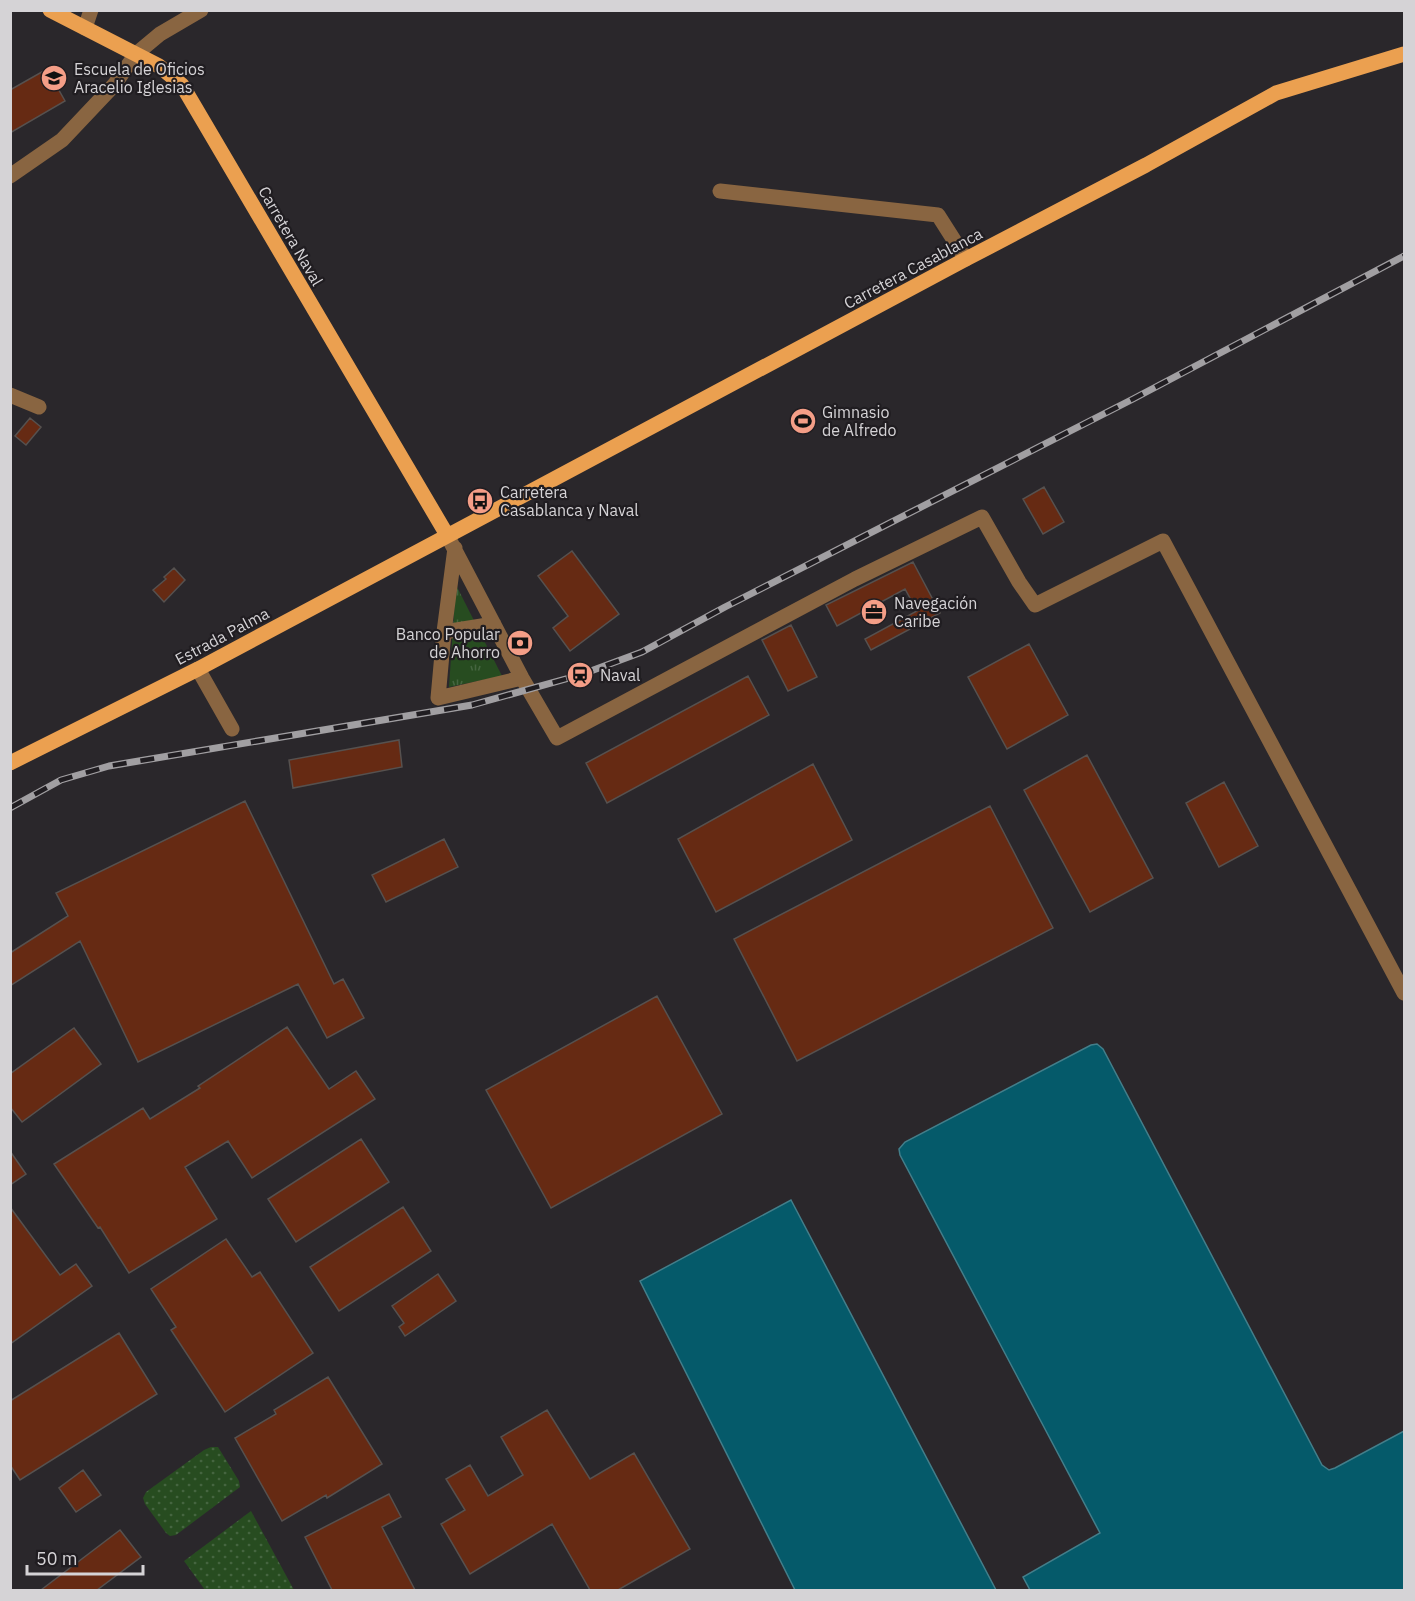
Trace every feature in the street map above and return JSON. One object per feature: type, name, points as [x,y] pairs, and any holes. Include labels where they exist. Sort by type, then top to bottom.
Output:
[{"type":"main road","name":"Carretera Naval","points":[[50,10],[159,66],[182,85],[451,542]]},
{"type":"main road","name":"Carretera Casablanca","points":[[451,542],[966,259],[1146,165],[1276,93],[1404,54]]},
{"type":"main road","name":"Estrada Palma","points":[[10,763],[451,542]]},
{"type":"street","points":[[85,28],[91,10]]},
{"type":"street","points":[[10,176],[62,141],[114,85],[136,54],[160,34],[201,10]]},
{"type":"street","points":[[720,191],[938,215],[966,259]]},
{"type":"street","points":[[10,395],[39,407]]},
{"type":"street","points":[[451,542],[522,678],[557,738],[855,579],[982,517],[1019,582],[1035,605],[1163,541],[1404,993]]},
{"type":"street","points":[[451,542],[438,698],[522,678]]},
{"type":"street","points":[[444,632],[494,624]]},
{"type":"street","points":[[198,669],[232,729]]},
{"type":"green space","points":[[456,585],[502,676],[449,687]]},
{"type":"green space","points":[[211,1447],[218,1447],[239,1481],[240,1487],[176,1535],[170,1536],[145,1504],[143,1498],[146,1492]]},
{"type":"green space","points":[[251,1511],[294,1590],[205,1590],[184,1561]]},
{"type":"water","points":[[1097,1044],[1103,1049],[1322,1465],[1329,1470],[1335,1468],[1404,1431],[1404,1590],[1030,1590],[1023,1577],[1100,1533],[900,1155],[899,1149],[905,1142],[1091,1045]]},
{"type":"water","points":[[791,1200],[996,1590],[795,1590],[640,1281]]},
{"type":"building","points":[[47,69],[65,101],[10,133],[10,90]]},
{"type":"building","points":[[30,418],[41,427],[26,445],[15,436]]},
{"type":"building","points":[[1044,487],[1064,522],[1043,534],[1023,499]]},
{"type":"building","points":[[572,551],[619,614],[570,651],[553,628],[568,616],[538,576]]},
{"type":"building","points":[[913,562],[940,613],[871,650],[865,639],[917,611],[905,589],[837,626],[826,605]]},
{"type":"building","points":[[174,568],[185,580],[164,602],[153,590],[166,579],[164,577]]},
{"type":"building","points":[[791,625],[817,677],[788,691],[762,640]]},
{"type":"building","points":[[1029,644],[1068,715],[1007,749],[968,677]]},
{"type":"building","points":[[748,676],[769,715],[607,803],[586,763]]},
{"type":"building","points":[[399,740],[402,767],[293,788],[289,760]]},
{"type":"building","points":[[1087,755],[1153,878],[1090,912],[1024,790]]},
{"type":"building","points":[[813,764],[852,840],[716,912],[678,839]]},
{"type":"building","points":[[1224,782],[1258,846],[1219,867],[1186,803]]},
{"type":"building","points":[[245,801],[334,984],[343,979],[364,1018],[327,1038],[298,984],[138,1062],[80,941],[10,986],[10,953],[68,916],[56,893]]},
{"type":"building","points":[[990,806],[1053,928],[797,1061],[734,939]]},
{"type":"building","points":[[444,839],[458,867],[386,902],[372,875]]},
{"type":"building","points":[[657,996],[722,1114],[551,1208],[486,1090]]},
{"type":"building","points":[[287,1027],[329,1089],[356,1071],[375,1099],[252,1178],[228,1141],[185,1167],[217,1219],[129,1273],[100,1227],[98,1228],[54,1164],[143,1108],[150,1119],[200,1088],[198,1086]]},
{"type":"building","points":[[74,1028],[101,1064],[22,1122],[10,1107],[10,1074]]},
{"type":"building","points":[[361,1139],[389,1182],[296,1242],[268,1199]]},
{"type":"building","points":[[10,1151],[26,1174],[10,1185]]},
{"type":"building","points":[[10,1207],[60,1275],[76,1264],[92,1286],[10,1344]]},
{"type":"building","points":[[403,1207],[431,1251],[339,1311],[310,1267]]},
{"type":"building","points":[[226,1239],[252,1277],[260,1272],[313,1353],[225,1412],[171,1330],[176,1327],[151,1289]]},
{"type":"building","points":[[438,1274],[456,1301],[405,1336],[399,1327],[404,1323],[392,1306]]},
{"type":"building","points":[[119,1333],[157,1394],[20,1480],[10,1465],[10,1401]]},
{"type":"building","points":[[328,1377],[382,1464],[327,1498],[326,1495],[282,1521],[235,1438],[276,1414],[274,1410]]},
{"type":"building","points":[[547,1410],[590,1479],[634,1453],[690,1549],[618,1590],[590,1590],[552,1524],[470,1574],[441,1524],[465,1510],[446,1479],[470,1465],[488,1496],[523,1475],[501,1437]]},
{"type":"building","points":[[83,1470],[101,1495],[76,1512],[59,1488]]},
{"type":"building","points":[[389,1494],[401,1517],[382,1527],[415,1590],[332,1590],[305,1537]]},
{"type":"building","points":[[120,1530],[141,1557],[97,1590],[41,1590]]},
{"type":"railway","points":[[10,808],[61,780],[109,766],[472,705],[580,675],[642,652],[725,607],[1133,399],[1404,256]]},
{"type":"place","name":"Escuela de Oficios Aracelio Iglesias","points":[[54,78]]},
{"type":"place","name":"Gimnasio de Alfredo","points":[[803,421]]},
{"type":"place","name":"Carretera Casablanca y Naval","points":[[480,501]]},
{"type":"place","name":"Navegación Caribe","points":[[874,612]]},
{"type":"place","name":"Banco Popular de Ahorro","points":[[520,643]]},
{"type":"place","name":"Naval","points":[[580,675]]}]
